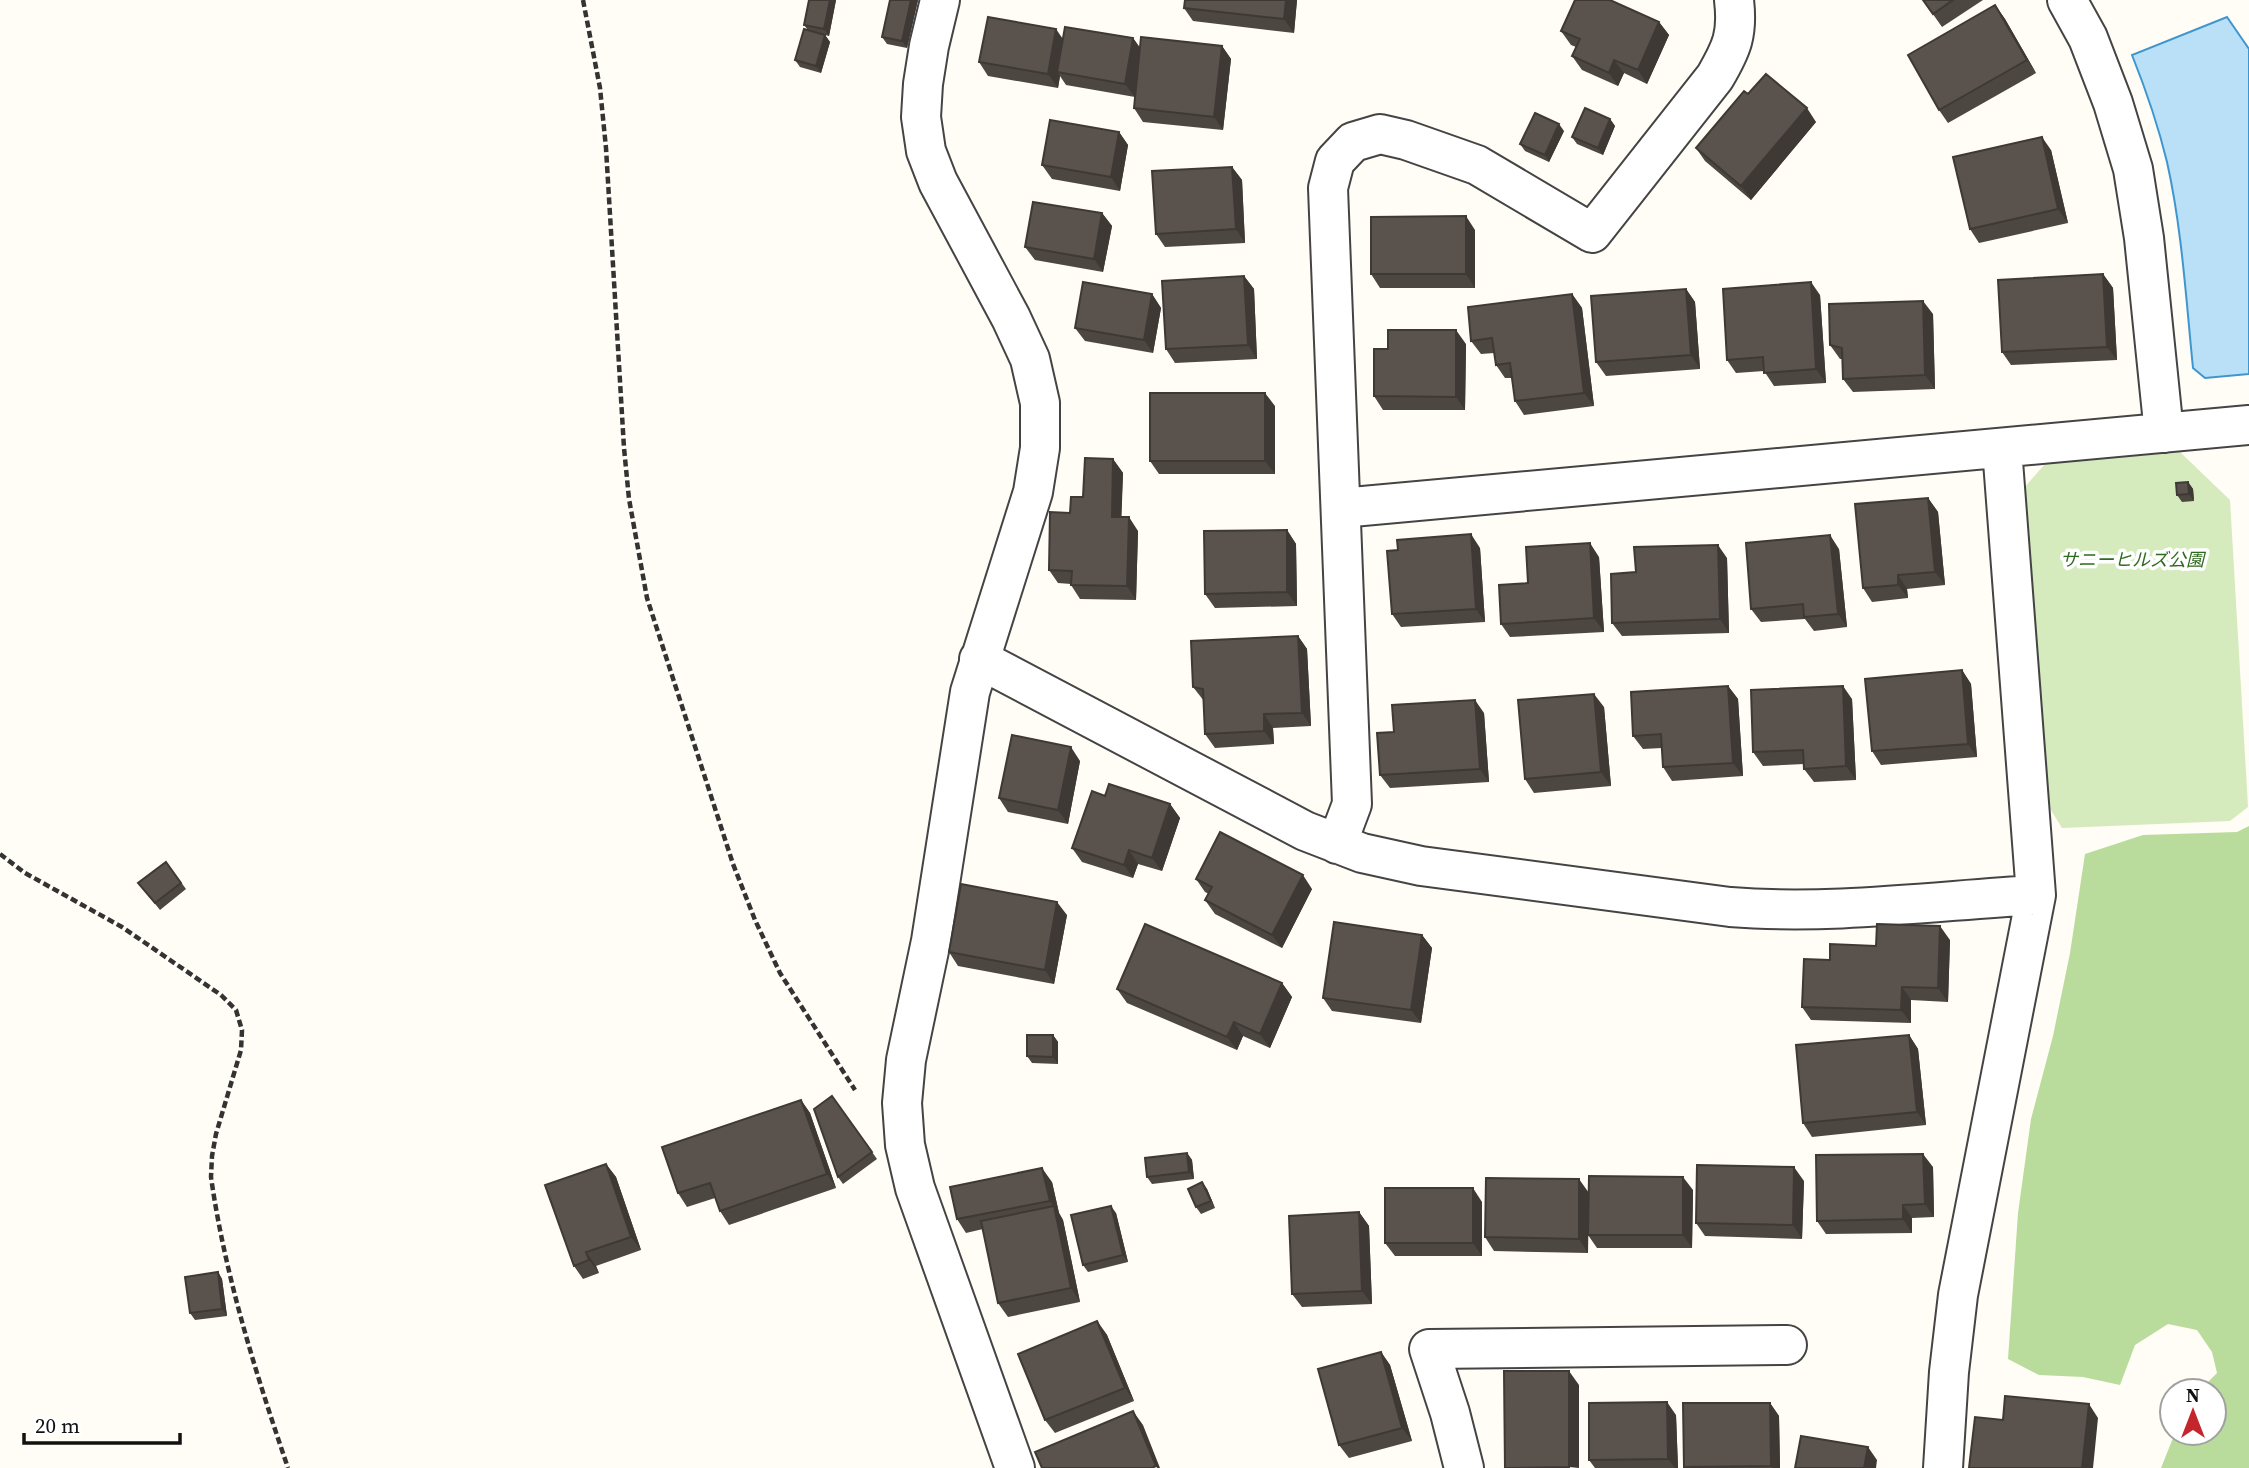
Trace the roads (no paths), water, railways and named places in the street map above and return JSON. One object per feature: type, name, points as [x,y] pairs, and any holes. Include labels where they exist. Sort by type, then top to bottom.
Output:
[{"type":"street","points":[[940,0],[923,84],[921,117],[926,151],[938,182],[1030,359],[1040,403],[1041,448],[1033,492],[979,659],[963,726],[930,941],[906,1060],[902,1103],[905,1145],[915,1188],[1015,1468]]},
{"type":"street","points":[[1337,844],[1352,804],[1328,188],[1335,162],[1353,142],[1380,134],[1406,140],[1477,165],[1592,233],[1715,77],[1730,51],[1736,22],[1734,0]]},
{"type":"street","points":[[2067,0],[2088,38],[2113,103],[2133,169],[2144,238],[2164,433]]},
{"type":"street","points":[[1341,508],[2249,425]]},
{"type":"street","points":[[1943,1468],[1949,1372],[1958,1295],[2035,895],[2002,448]]},
{"type":"street","points":[[979,659],[1305,831],[1362,853],[1421,866],[1730,907],[1772,910],[2035,895]]},
{"type":"street","points":[[1464,1468],[1430,1349],[1787,1345]]},
{"type":"water","points":[[2227,17],[2249,49],[2249,374],[2205,378],[2193,368],[2180,238],[2167,162],[2132,55]]},
{"type":"park label","name":"サニーヒルズ公園","points":[[2132,559]]}]
